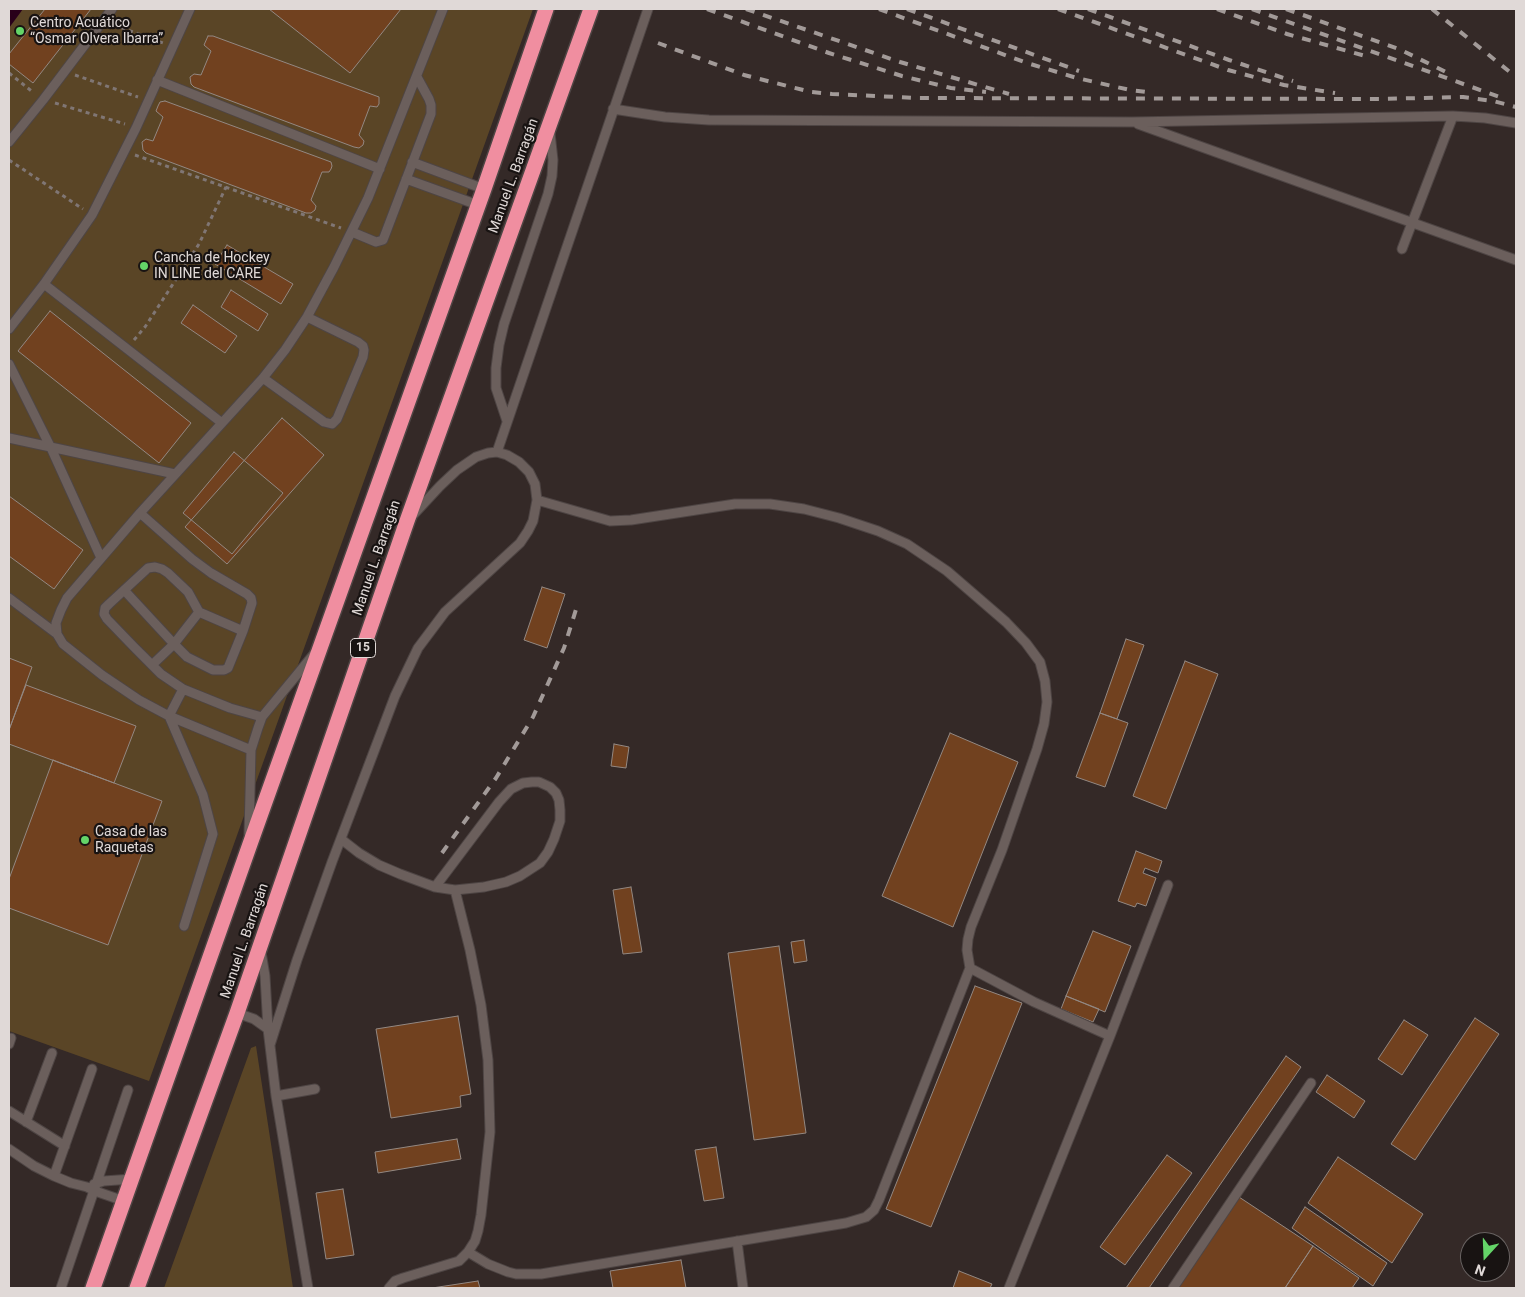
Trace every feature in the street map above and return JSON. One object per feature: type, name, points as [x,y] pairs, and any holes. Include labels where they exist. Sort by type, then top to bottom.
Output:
[{"type":"highway","name":"Manuel L. Barragán","points":[[93,1288],[484,189],[546,9]]},
{"type":"highway","name":"Manuel L. Barragán","points":[[137,1288],[237,1012],[406,521],[591,9]]},
{"type":"lane","points":[[9,142],[112,9]]},
{"type":"lane","points":[[9,329],[44,284],[92,215],[136,128],[190,9]]},
{"type":"lane","points":[[57,634],[56,623],[67,598],[140,513],[263,378],[286,350],[307,317],[352,232],[380,169],[443,9]]},
{"type":"lane","points":[[497,452],[648,9]]},
{"type":"lane","points":[[352,232],[376,242],[381,242],[429,120],[431,105],[417,77]]},
{"type":"lane","points":[[157,80],[380,169]]},
{"type":"lane","points":[[613,109],[665,117],[709,120],[1132,122],[1453,116],[1485,118],[1516,123]]},
{"type":"lane","points":[[1402,249],[1453,116]]},
{"type":"lane","points":[[1132,122],[1516,260]]},
{"type":"lane","points":[[507,421],[496,388],[497,360],[504,324],[548,194],[553,160],[549,128]]},
{"type":"lane","points":[[412,162],[484,189]]},
{"type":"lane","points":[[406,179],[478,205]]},
{"type":"lane","points":[[44,284],[222,422]]},
{"type":"lane","points":[[263,378],[324,422],[332,424],[338,419],[363,358],[363,346],[307,317]]},
{"type":"lane","points":[[9,364],[51,448],[101,558]]},
{"type":"lane","points":[[9,438],[175,474]]},
{"type":"lane","points":[[270,1045],[297,960],[395,696],[418,648],[444,612],[520,543],[533,521],[537,500],[535,484],[529,472],[519,462],[497,452],[488,453],[476,457],[457,470],[406,521]]},
{"type":"lane","points":[[468,1252],[488,1264],[508,1272],[541,1274],[846,1223],[866,1217],[874,1210],[970,968],[967,950],[968,940],[1037,749],[1044,724],[1047,702],[1040,662],[1026,643],[1006,622],[947,571],[907,544],[878,531],[804,509],[770,504],[735,504],[631,520],[610,521],[537,500]]},
{"type":"lane","points":[[124,590],[187,656],[213,670],[228,668],[251,608],[251,598],[192,559],[140,513]]},
{"type":"lane","points":[[243,631],[200,612],[188,592],[168,573],[155,567],[148,568],[124,590],[109,604],[104,614],[161,674],[183,689],[230,708],[262,717]]},
{"type":"lane","points":[[9,598],[57,634],[64,644],[102,675],[139,700],[169,716],[251,750]]},
{"type":"lane","points":[[152,665],[174,644],[200,612]]},
{"type":"lane","points":[[250,844],[251,750],[262,717],[320,646]]},
{"type":"lane","points":[[169,716],[183,689]]},
{"type":"lane","points":[[169,716],[203,795],[213,834],[184,926]]},
{"type":"lane","points":[[341,839],[379,865],[435,887],[455,890],[484,887],[506,882],[520,876],[540,863],[548,852],[560,821],[559,800],[556,793],[550,787],[539,782],[523,783],[511,790],[499,802],[435,887]]},
{"type":"lane","points":[[1010,1288],[1168,886]]},
{"type":"lane","points":[[389,1288],[395,1281],[459,1261],[475,1241],[481,1216],[490,1132],[488,1060],[481,1005],[455,890]]},
{"type":"lane","points":[[259,945],[265,976],[268,1029],[276,1096],[308,1288]]},
{"type":"lane","points":[[970,968],[1039,1004],[1110,1036]]},
{"type":"lane","points":[[237,1012],[254,1019],[268,1029]]},
{"type":"lane","points":[[26,1122],[52,1053]]},
{"type":"lane","points":[[54,1176],[92,1069]]},
{"type":"lane","points":[[1172,1288],[1311,1083]]},
{"type":"lane","points":[[276,1096],[315,1089]]},
{"type":"lane","points":[[61,1288],[93,1187],[128,1090]]},
{"type":"lane","points":[[9,1111],[64,1146]]},
{"type":"lane","points":[[9,1149],[34,1166],[54,1176],[71,1183],[93,1187],[124,1201]]},
{"type":"lane","points":[[93,1187],[132,1179]]},
{"type":"lane","points":[[737,1241],[743,1288]]},
{"type":"path","points":[[103,21],[172,47]]},
{"type":"path","points":[[65,72],[148,101]]},
{"type":"path","points":[[9,73],[43,100],[136,128]]},
{"type":"path","points":[[125,151],[352,232]]},
{"type":"path","points":[[9,160],[92,215]]},
{"type":"path","points":[[127,348],[145,326],[200,244],[226,187]]},
{"type":"shaded area","points":[[9,9],[533,9],[149,1081],[9,1031]]},
{"type":"shaded area","points":[[9,9],[23,9],[9,28]]},
{"type":"shaded area","points":[[256,1046],[293,1288],[164,1288],[251,1048]]},
{"type":"building","points":[[45,9],[91,9],[33,83],[9,64],[9,54]]},
{"type":"building","points":[[269,9],[401,9],[350,73]]},
{"type":"building","points":[[208,36],[213,36],[379,97],[377,107],[370,106],[359,135],[364,141],[363,145],[359,148],[354,147],[194,87],[191,84],[190,77],[194,74],[201,75],[211,51],[204,45]]},
{"type":"building","points":[[165,101],[331,162],[332,166],[329,172],[322,172],[311,200],[316,206],[315,210],[311,213],[306,213],[146,153],[143,150],[142,142],[146,139],[153,141],[163,117],[156,111],[160,102]]},
{"type":"building","points":[[227,245],[293,284],[281,304],[215,264]]},
{"type":"building","points":[[231,290],[268,314],[258,331],[221,307]]},
{"type":"building","points":[[193,305],[237,336],[225,353],[181,323]]},
{"type":"building","points":[[50,311],[191,423],[159,463],[18,351]]},
{"type":"building","points":[[282,418],[324,455],[227,564],[185,527]]},
{"type":"building","points":[[234,452],[283,493],[232,554],[183,513]]},
{"type":"building","points":[[9,496],[83,550],[54,589],[9,556]]},
{"type":"building","points":[[542,587],[565,594],[547,648],[524,640]]},
{"type":"building","points":[[1126,639],[1144,645],[1117,719],[1100,713]]},
{"type":"building","points":[[9,658],[32,667],[9,730]]},
{"type":"building","points":[[1185,661],[1218,674],[1166,809],[1133,796]]},
{"type":"building","points":[[26,685],[136,726],[114,783],[9,744],[9,730]]},
{"type":"building","points":[[1100,713],[1128,723],[1105,787],[1076,777]]},
{"type":"building","points":[[950,733],[1018,762],[953,927],[882,896]]},
{"type":"building","points":[[614,744],[629,747],[626,768],[611,766]]},
{"type":"building","name":"Casa de las Raquetas","points":[[53,760],[162,801],[108,945],[9,908],[9,879]]},
{"type":"building","points":[[1136,851],[1162,861],[1158,873],[1145,868],[1143,873],[1156,878],[1146,906],[1137,903],[1135,907],[1118,901]]},
{"type":"building","points":[[631,887],[642,952],[623,954],[613,890]]},
{"type":"building","points":[[1093,931],[1131,946],[1105,1012],[1066,996]]},
{"type":"building","points":[[804,940],[807,961],[794,963],[791,942]]},
{"type":"building","points":[[779,946],[806,1133],[754,1140],[728,953]]},
{"type":"building","points":[[975,986],[1022,1003],[931,1227],[886,1209]]},
{"type":"building","points":[[1066,996],[1099,1009],[1093,1022],[1061,1009]]},
{"type":"building","points":[[458,1016],[471,1094],[460,1096],[461,1107],[391,1118],[376,1029]]},
{"type":"building","points":[[1475,1018],[1499,1034],[1415,1160],[1391,1144]]},
{"type":"building","points":[[1404,1020],[1428,1035],[1402,1075],[1378,1059]]},
{"type":"building","points":[[1286,1056],[1301,1067],[1149,1288],[1126,1288]]},
{"type":"building","points":[[1327,1075],[1365,1101],[1354,1118],[1316,1092]]},
{"type":"building","points":[[457,1139],[461,1159],[378,1173],[375,1152]]},
{"type":"building","points":[[716,1147],[724,1198],[704,1201],[695,1150]]},
{"type":"building","points":[[1167,1155],[1192,1173],[1125,1265],[1100,1247]]},
{"type":"building","points":[[1338,1157],[1423,1214],[1392,1263],[1308,1203]]},
{"type":"building","points":[[343,1189],[354,1255],[326,1259],[316,1193]]},
{"type":"building","points":[[1239,1197],[1313,1246],[1285,1288],[1176,1288]]},
{"type":"building","points":[[1305,1207],[1387,1263],[1373,1286],[1292,1228]]},
{"type":"building","points":[[1313,1246],[1359,1278],[1352,1288],[1285,1288]]},
{"type":"building","points":[[681,1260],[686,1288],[613,1288],[610,1271]]},
{"type":"building","points":[[959,1271],[992,1284],[990,1288],[953,1288]]},
{"type":"building","points":[[478,1281],[480,1288],[432,1288]]},
{"type":"railway","points":[[707,9],[829,53],[902,76],[951,88],[986,92]]},
{"type":"railway","points":[[746,9],[900,62],[1009,94]]},
{"type":"railway","points":[[879,9],[1027,63],[1077,78],[1146,92]]},
{"type":"railway","points":[[907,9],[1079,71]]},
{"type":"railway","points":[[1058,9],[1228,70],[1284,85],[1335,93]]},
{"type":"railway","points":[[1088,9],[1293,81]]},
{"type":"railway","points":[[1217,9],[1287,34],[1369,57]]},
{"type":"railway","points":[[1252,9],[1500,97]]},
{"type":"railway","points":[[1286,9],[1399,49],[1446,72]]},
{"type":"railway","points":[[1432,9],[1516,77]]},
{"type":"railway","points":[[658,43],[744,75],[811,92],[832,94],[918,98],[1379,99],[1463,97],[1493,101],[1516,107]]},
{"type":"railway","points":[[442,853],[496,778],[533,717],[564,648],[578,603]]},
{"type":"place","name":"Centro Acuático “Osmar Olvera Ibarra”","points":[[20,31]]},
{"type":"place","name":"Cancha de Hockey IN LINE del CARE","points":[[144,266]]},
{"type":"place","name":"Casa de las Raquetas","points":[[85,840]]}]
